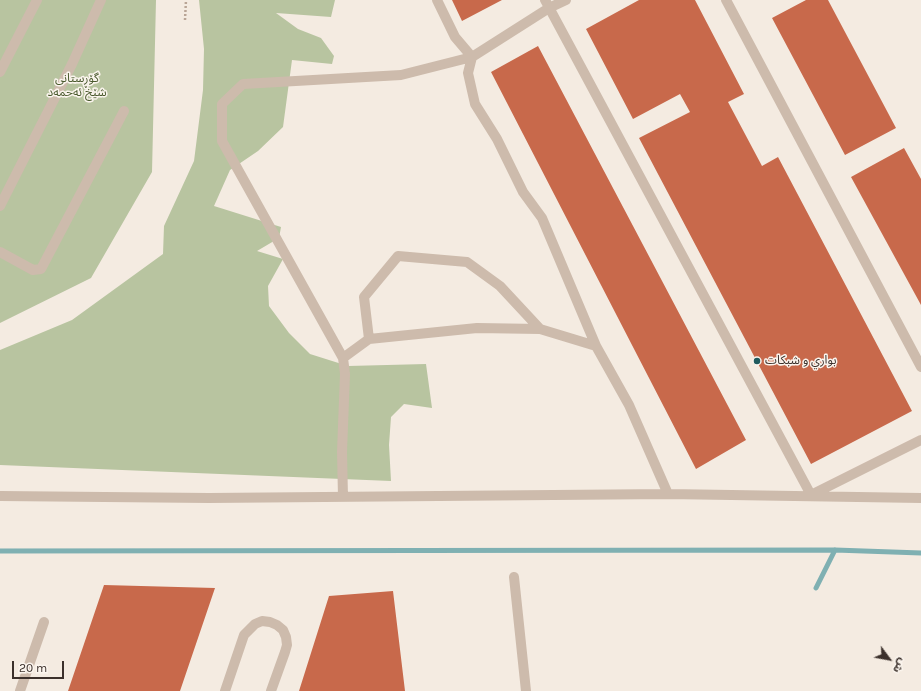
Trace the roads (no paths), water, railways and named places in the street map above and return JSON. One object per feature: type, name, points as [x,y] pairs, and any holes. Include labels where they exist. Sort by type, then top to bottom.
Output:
[{"type":"street","points":[[0,72],[37,0]]},
{"type":"street","points":[[0,206],[72,64],[101,0]]},
{"type":"street","points":[[438,0],[455,37],[472,57]]},
{"type":"street","points":[[343,497],[342,452],[345,374],[343,358],[222,141],[222,104],[243,84],[402,75],[472,57],[547,4],[566,0]]},
{"type":"street","points":[[726,0],[921,367]]},
{"type":"street","points":[[547,4],[811,495]]},
{"type":"street","points":[[472,57],[468,73],[475,104],[497,139],[523,192],[542,218],[596,346],[629,405],[668,494]]},
{"type":"street","points":[[0,254],[33,270],[40,270],[124,111]]},
{"type":"street","points":[[370,339],[364,297],[398,256],[467,262],[500,286],[540,329]]},
{"type":"street","points":[[343,358],[370,339],[477,328],[540,329],[596,346]]},
{"type":"street","points":[[811,495],[921,440]]},
{"type":"street","points":[[0,496],[343,497],[668,494],[811,495],[921,498]]},
{"type":"street","points":[[514,577],[526,691]]},
{"type":"street","points":[[225,691],[244,635],[255,624],[262,621],[277,625],[286,637],[287,645],[271,691]]},
{"type":"street","points":[[20,691],[44,622]]},
{"type":"waterway","points":[[0,551],[835,550],[921,553]]},
{"type":"waterway","points":[[816,588],[835,550]]},
{"type":"place","name":"بواري و شبكات","points":[[757,361]]},
{"type":"park label","name":"گۆڕستانی شێخ ئەحمەد","points":[[77,86]]}]
